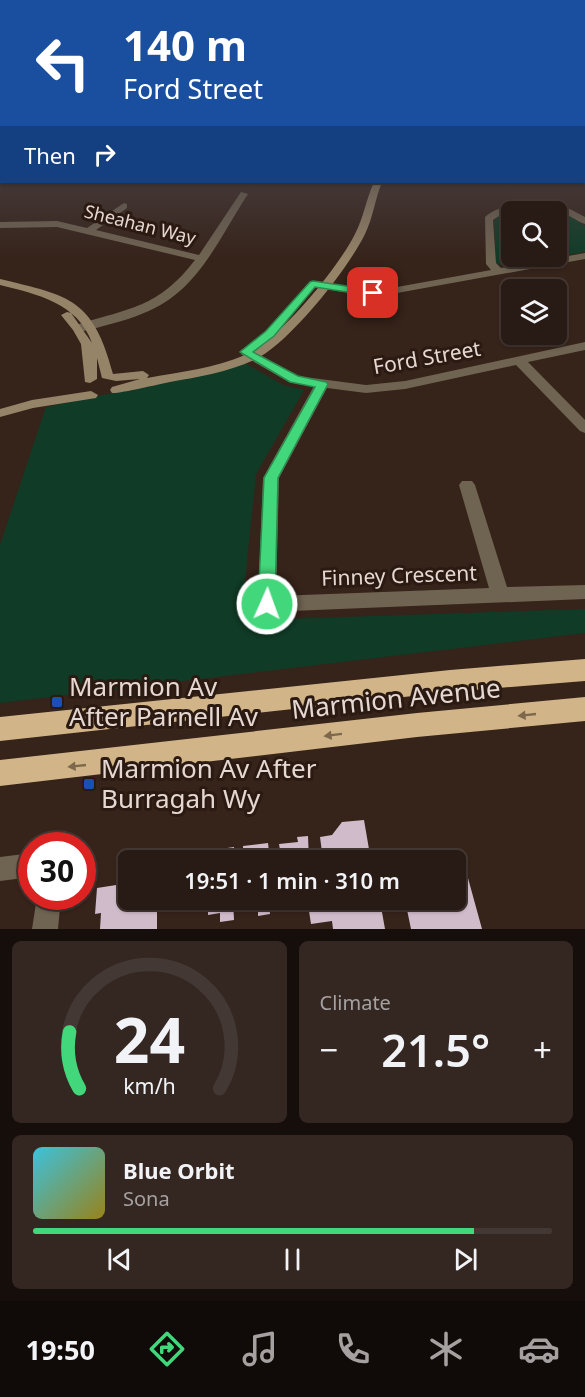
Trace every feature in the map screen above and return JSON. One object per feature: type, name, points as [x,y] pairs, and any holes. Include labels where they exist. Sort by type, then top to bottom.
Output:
[{"type":"highway","name":"Marmion Avenue","points":[[0,729],[450,681],[585,670]]},
{"type":"highway","name":"Marmion Avenue","points":[[0,773],[417,725],[585,709]]},
{"type":"street","points":[[317,285],[350,237],[371,183]]},
{"type":"street","points":[[0,405],[113,381],[130,385],[209,370],[272,343],[360,233],[378,183]]},
{"type":"street","points":[[200,258],[244,194]]},
{"type":"street","points":[[499,272],[490,264],[488,219],[493,215],[544,204],[558,206],[585,221]]},
{"type":"street","points":[[88,231],[124,206]]},
{"type":"street","name":"Sheahan Way","points":[[0,225],[57,224],[200,258],[184,281],[169,295],[142,308],[85,326]]},
{"type":"street","points":[[317,285],[361,292],[386,292],[585,256]]},
{"type":"street","points":[[0,282],[33,290],[63,302],[85,326],[90,356],[89,386]]},
{"type":"street","points":[[0,288],[49,303],[95,333],[113,381],[108,395],[89,386],[41,402],[0,412]]},
{"type":"street","name":"Ford Street","points":[[250,354],[294,379],[366,388],[405,385],[585,346]]},
{"type":"street","points":[[519,360],[585,428]]},
{"type":"street","name":"Finney Crescent","points":[[322,384],[271,478],[267,604],[585,592]]},
{"type":"street","points":[[467,485],[500,595]]},
{"type":"street","points":[[0,869],[18,867]]},
{"type":"street","points":[[45,929],[47,910]]},
{"type":"green space","points":[[501,214],[501,265],[496,263],[494,221]]},
{"type":"green space","points":[[567,214],[585,226],[585,252],[567,255]]},
{"type":"green space","points":[[243,362],[283,385],[304,390],[256,474],[243,601],[252,620],[585,609],[585,633],[0,703],[0,545],[46,407],[217,371]]},
{"type":"building","points":[[364,820],[369,850],[322,850],[320,837],[332,835],[342,822]]},
{"type":"building","points":[[308,836],[309,850],[280,850],[279,844],[298,842],[297,837]]},
{"type":"building","points":[[268,843],[269,850],[243,850],[243,846]]},
{"type":"building","points":[[234,847],[234,850],[214,850]]},
{"type":"building","points":[[466,871],[482,929],[411,929],[407,910],[466,910]]},
{"type":"building","points":[[118,885],[118,910],[157,910],[157,929],[100,929],[101,913],[95,914],[97,888]]},
{"type":"building","points":[[208,910],[234,910],[234,920],[220,922],[220,913],[208,915]]},
{"type":"building","points":[[258,910],[270,910],[270,914],[258,916]]},
{"type":"building","points":[[382,910],[385,929],[333,929],[332,921],[311,924],[309,911]]},
{"type":"place","name":"Marmion Av After Parnell Av","points":[[57,702]]},
{"type":"place","name":"Marmion Av After Burragah Wy","points":[[89,784]]},
{"type":"route","points":[[267,604],[271,478],[322,384],[294,379],[246,352],[270,333],[313,284],[373,293]]}]
